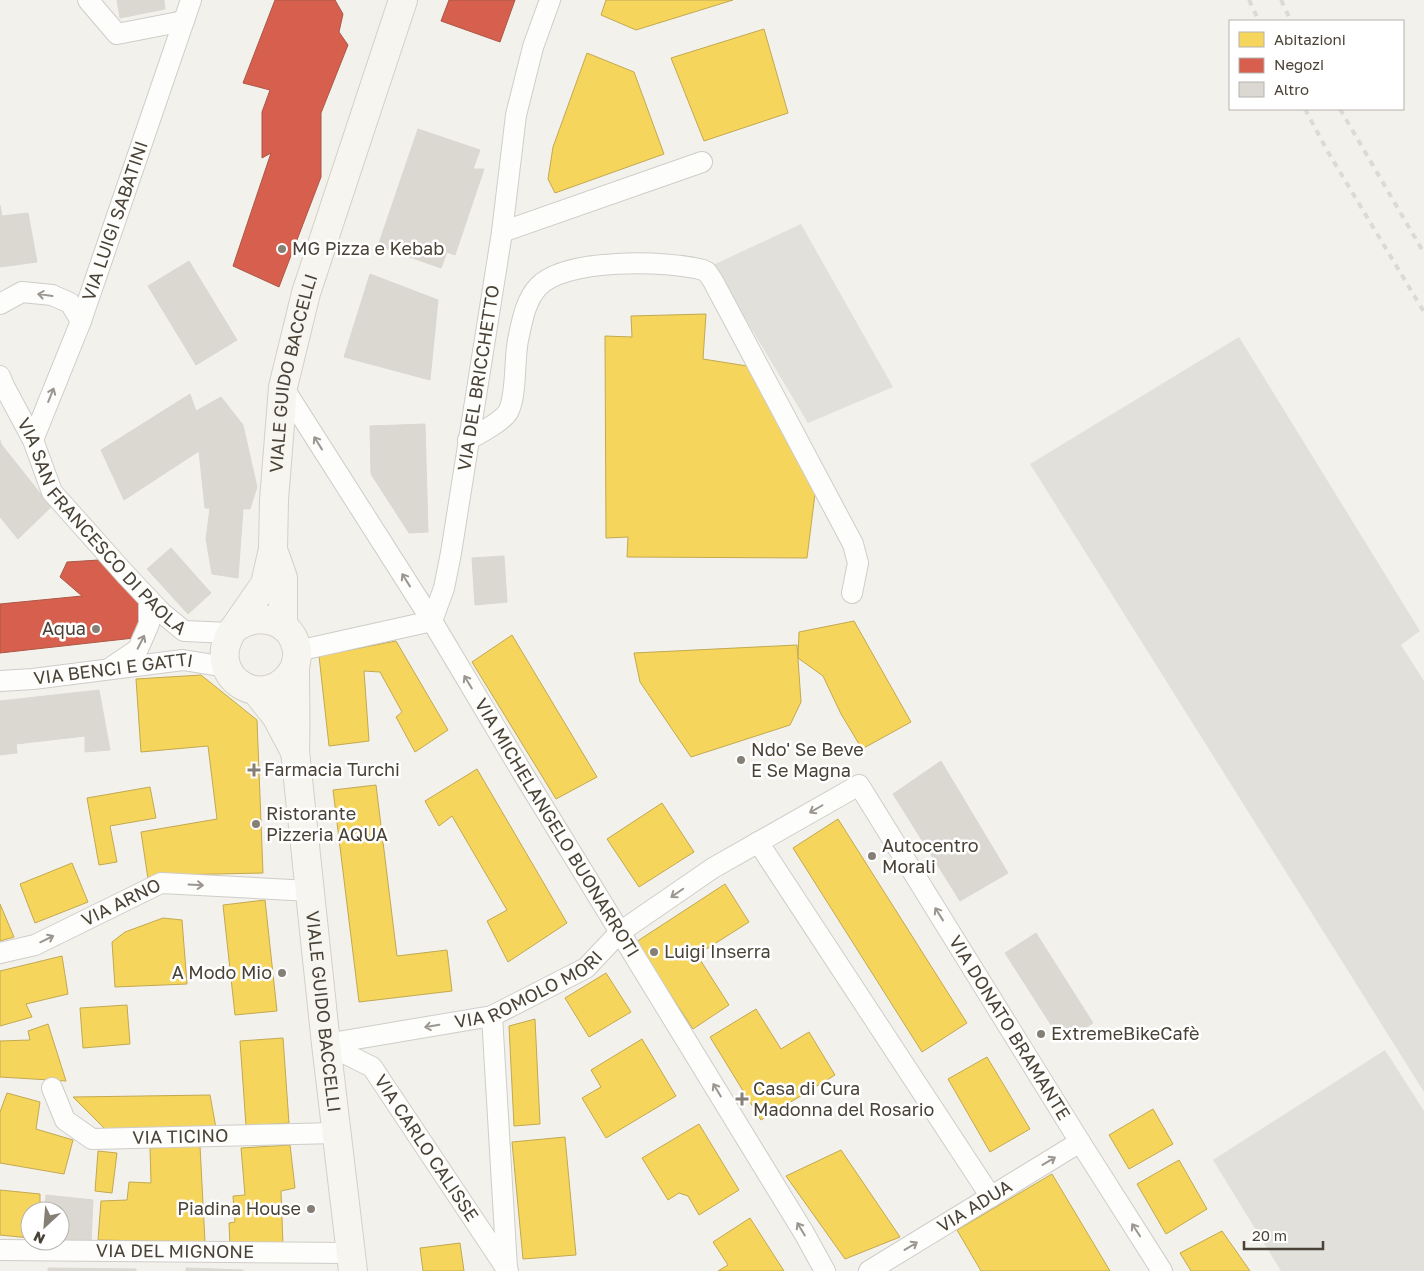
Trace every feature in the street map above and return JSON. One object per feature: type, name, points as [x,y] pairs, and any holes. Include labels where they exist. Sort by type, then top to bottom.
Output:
[{"type":"main road","name":"VIALE GUIDO BACCELLI","points":[[295,751],[276,716],[256,691],[239,684],[232,678],[226,667],[224,651],[226,641],[265,584],[273,549],[274,500],[283,387],[306,293],[403,0]]},
{"type":"main road","name":"VIALE GUIDO BACCELLI","points":[[273,549],[283,578],[283,626],[294,640],[296,659],[295,751],[351,1262]]},
{"type":"main road","points":[[234,630],[246,621],[264,618],[283,626]]},
{"type":"main road","points":[[256,691],[276,688],[290,676],[296,659]]},
{"type":"street","points":[[88,0],[117,34],[184,21]]},
{"type":"street","name":"VIA LUIGI SABATINI","points":[[33,440],[81,321],[191,0]]},
{"type":"street","name":"VIA DEL BRICCHETTO","points":[[432,621],[446,578],[502,232],[516,116],[533,47],[550,0]]},
{"type":"street","points":[[502,232],[702,162]]},
{"type":"street","points":[[468,440],[491,426],[508,412],[512,395],[517,343],[529,300],[539,286],[560,273],[602,265],[642,262],[671,264],[703,270],[707,272],[712,281],[853,544],[858,563],[852,593]]},
{"type":"street","points":[[0,304],[22,292],[52,295],[70,303],[81,321]]},
{"type":"street","name":"VIA SAN FRANCESCO DI PAOLA","points":[[0,376],[33,440],[52,492],[149,600],[184,631],[234,630]]},
{"type":"street","name":"VIA MICHELANGELO BUONARROTI","points":[[283,387],[432,621],[794,1216],[825,1271]]},
{"type":"street","points":[[108,670],[138,649],[149,624],[149,600]]},
{"type":"street","points":[[296,659],[432,621]]},
{"type":"street","name":"VIA BENCI E GATTI","points":[[0,681],[33,679],[182,660],[226,667]]},
{"type":"street","name":"VIA ROMOLO MORI","points":[[326,1044],[492,1016],[586,968],[620,932],[713,868],[858,785]]},
{"type":"street","name":"VIA DONATO BRAMANTE","points":[[858,785],[1162,1271]]},
{"type":"street","points":[[758,842],[991,1197]]},
{"type":"street","name":"VIA ARNO","points":[[0,953],[34,945],[161,883],[310,891]]},
{"type":"street","points":[[492,1016],[508,1270]]},
{"type":"street","name":"VIA CARLO CALISSE","points":[[326,1044],[372,1067],[508,1270]]},
{"type":"street","name":"VIA TICINO","points":[[52,1088],[65,1120],[92,1139],[337,1133]]},
{"type":"street","name":"VIA ADUA","points":[[869,1271],[1080,1142]]},
{"type":"street","name":"VIA DEL MIGNONE","points":[[0,1250],[351,1262]]},
{"type":"shaded area","points":[[801,224],[893,387],[808,423],[713,265]]},
{"type":"shaded area","points":[[1239,337],[1420,631],[1401,645],[1424,681],[1424,1092],[1030,464]]},
{"type":"shaded area","points":[[1385,1050],[1424,1111],[1424,1271],[1281,1271],[1213,1160]]},
{"type":"building: Abitazioni","points":[[606,0],[733,0],[636,30],[601,15]]},
{"type":"building: Abitazioni","points":[[764,29],[788,113],[704,141],[671,58]]},
{"type":"building: Abitazioni","points":[[587,53],[634,72],[664,154],[555,193],[548,179],[553,147]]},
{"type":"building: Abitazioni","points":[[706,314],[703,359],[747,366],[815,494],[807,558],[627,557],[628,537],[606,538],[605,336],[632,337],[631,316]]},
{"type":"building: Abitazioni","points":[[854,621],[911,722],[862,749],[841,714],[823,676],[798,658],[799,632]]},
{"type":"building: Abitazioni","points":[[512,635],[597,777],[556,799],[472,662]]},
{"type":"building: Abitazioni","points":[[396,641],[448,730],[415,752],[396,717],[402,712],[380,672],[364,671],[369,741],[329,746],[319,656]]},
{"type":"building: Abitazioni","points":[[797,645],[801,702],[790,725],[691,757],[640,682],[634,653]]},
{"type":"building: Abitazioni","points":[[201,675],[257,720],[263,873],[170,875],[148,879],[141,832],[217,819],[208,746],[141,752],[136,679]]},
{"type":"building: Abitazioni","points":[[477,769],[567,923],[508,962],[487,921],[507,910],[452,816],[439,826],[425,801]]},
{"type":"building: Abitazioni","points":[[376,785],[397,956],[447,950],[452,991],[359,1002],[333,790]]},
{"type":"building: Abitazioni","points":[[150,787],[156,818],[110,826],[117,862],[99,865],[87,798]]},
{"type":"building: Abitazioni","points":[[662,803],[694,852],[639,887],[607,839]]},
{"type":"building: Abitazioni","points":[[838,819],[967,1023],[922,1052],[793,848]]},
{"type":"building: Abitazioni","points":[[72,863],[88,902],[35,923],[20,884]]},
{"type":"building: Abitazioni","points":[[725,884],[749,922],[697,955],[729,1005],[693,1029],[636,942]]},
{"type":"building: Abitazioni","points":[[265,900],[277,1011],[235,1015],[223,905]]},
{"type":"building: Abitazioni","points":[[0,904],[14,937],[0,941]]},
{"type":"building: Abitazioni","points":[[163,918],[182,920],[187,984],[115,987],[112,942],[125,932]]},
{"type":"building: Abitazioni","points":[[62,956],[68,994],[26,1004],[32,1017],[0,1026],[0,971]]},
{"type":"building: Abitazioni","points":[[606,973],[631,1012],[589,1037],[565,998]]},
{"type":"building: Abitazioni","points":[[127,1005],[130,1044],[83,1048],[80,1008]]},
{"type":"building: Abitazioni","points":[[756,1009],[781,1049],[809,1032],[835,1075],[761,1120],[710,1037]]},
{"type":"building: Abitazioni","points":[[535,1019],[540,1124],[514,1126],[509,1026]]},
{"type":"building: Abitazioni","points":[[48,1024],[66,1081],[0,1077],[0,1041],[30,1040],[28,1031]]},
{"type":"building: Abitazioni","points":[[283,1038],[289,1123],[246,1126],[240,1041]]},
{"type":"building: Abitazioni","points":[[642,1039],[676,1096],[606,1138],[582,1098],[601,1087],[591,1070]]},
{"type":"building: Abitazioni","points":[[987,1057],[1030,1129],[990,1152],[948,1079]]},
{"type":"building: Abitazioni","points":[[7,1093],[40,1102],[36,1129],[73,1140],[64,1174],[0,1163],[0,1112]]},
{"type":"building: Abitazioni","points":[[210,1095],[216,1128],[106,1130],[73,1097]]},
{"type":"building: Abitazioni","points":[[1153,1109],[1173,1144],[1129,1169],[1109,1135]]},
{"type":"building: Abitazioni","points":[[699,1124],[739,1190],[699,1215],[688,1196],[679,1193],[668,1200],[642,1158]]},
{"type":"building: Abitazioni","points":[[565,1137],[576,1255],[523,1259],[512,1142]]},
{"type":"building: Abitazioni","points":[[290,1145],[295,1188],[281,1191],[283,1245],[230,1245],[229,1223],[235,1222],[233,1196],[245,1195],[241,1148]]},
{"type":"building: Abitazioni","points":[[200,1146],[205,1242],[98,1240],[101,1201],[127,1200],[129,1182],[151,1183],[150,1148]]},
{"type":"building: Abitazioni","points":[[841,1150],[900,1237],[845,1259],[786,1176]]},
{"type":"building: Abitazioni","points":[[98,1151],[117,1153],[112,1193],[95,1191]]},
{"type":"building: Abitazioni","points":[[1179,1160],[1207,1209],[1166,1234],[1137,1184]]},
{"type":"building: Abitazioni","points":[[1052,1174],[1110,1271],[981,1271],[957,1230]]},
{"type":"building: Abitazioni","points":[[0,1190],[40,1194],[40,1201],[20,1201],[20,1237],[0,1235]]},
{"type":"building: Abitazioni","points":[[750,1218],[784,1271],[718,1271],[728,1265],[713,1242]]},
{"type":"building: Abitazioni","points":[[1222,1231],[1250,1271],[1191,1271],[1180,1253]]},
{"type":"building: Abitazioni","points":[[460,1243],[464,1271],[423,1271],[420,1248]]},
{"type":"building: Negozi","points":[[275,0],[335,0],[343,14],[339,32],[348,45],[321,113],[321,177],[279,287],[233,266],[271,153],[262,158],[262,112],[270,90],[243,83]]},
{"type":"building: Negozi","points":[[449,0],[515,0],[500,42],[441,21]]},
{"type":"building: Negozi","points":[[99,560],[140,604],[141,620],[134,638],[0,653],[0,604],[82,596],[60,577],[67,562]]},
{"type":"building: Altro","points":[[117,0],[164,0],[165,9],[120,18]]},
{"type":"building: Altro","points":[[418,129],[480,150],[473,169],[484,169],[455,255],[447,252],[441,268],[378,246]]},
{"type":"building: Altro","points":[[0,205],[2,216],[28,213],[37,262],[0,267]]},
{"type":"building: Altro","points":[[189,261],[237,340],[196,365],[148,286]]},
{"type":"building: Altro","points":[[370,274],[438,300],[430,380],[344,357]]},
{"type":"building: Altro","points":[[190,394],[196,411],[221,397],[243,425],[257,487],[250,509],[205,508],[199,451],[124,500],[101,450]]},
{"type":"building: Altro","points":[[425,424],[428,532],[409,533],[371,474],[370,426]]},
{"type":"building: Altro","points":[[0,440],[1,444],[51,507],[18,539],[0,517]]},
{"type":"building: Altro","points":[[210,508],[243,509],[238,578],[212,574],[206,539]]},
{"type":"building: Altro","points":[[171,548],[211,593],[188,614],[147,569]]},
{"type":"building: Altro","points":[[504,556],[507,602],[475,605],[472,558]]},
{"type":"building: Altro","points":[[99,690],[110,750],[85,752],[85,736],[16,744],[17,753],[0,755],[0,701]]},
{"type":"building: Altro","points":[[941,761],[1008,873],[960,901],[893,794]]},
{"type":"building: Altro","points":[[1036,933],[1093,1023],[1062,1042],[1005,953]]},
{"type":"building: Altro","points":[[46,1195],[93,1200],[91,1244],[70,1242],[70,1201],[46,1201]]},
{"type":"building: Altro","points":[[48,1268],[136,1269],[136,1271],[48,1271]]},
{"type":"building: Altro","points":[[186,1268],[243,1270],[243,1271],[186,1271]]},
{"type":"railway","points":[[1249,0],[1259,20]]},
{"type":"railway","points":[[1281,0],[1291,20]]},
{"type":"railway","points":[[1306,110],[1328,152],[1424,312]]},
{"type":"railway","points":[[1341,110],[1424,253]]},
{"type":"place","name":"MG Pizza e Kebab","points":[[282,249]]},
{"type":"place","name":"Aqua","points":[[96,629]]},
{"type":"place","name":"Ndo' Se Beve E Se Magna","points":[[741,760]]},
{"type":"place","name":"Farmacia Turchi","points":[[254,770]]},
{"type":"place","name":"Ristorante Pizzeria AQUA","points":[[256,824]]},
{"type":"place","name":"Autocentro Morali","points":[[872,856]]},
{"type":"place","name":"Luigi Inserra","points":[[654,952]]},
{"type":"place","name":"A Modo Mio","points":[[282,973]]},
{"type":"place","name":"ExtremeBikeCafè","points":[[1041,1034]]},
{"type":"place","name":"Casa di Cura Madonna del Rosario","points":[[742,1099]]},
{"type":"place","name":"Piadina House","points":[[311,1209]]}]
